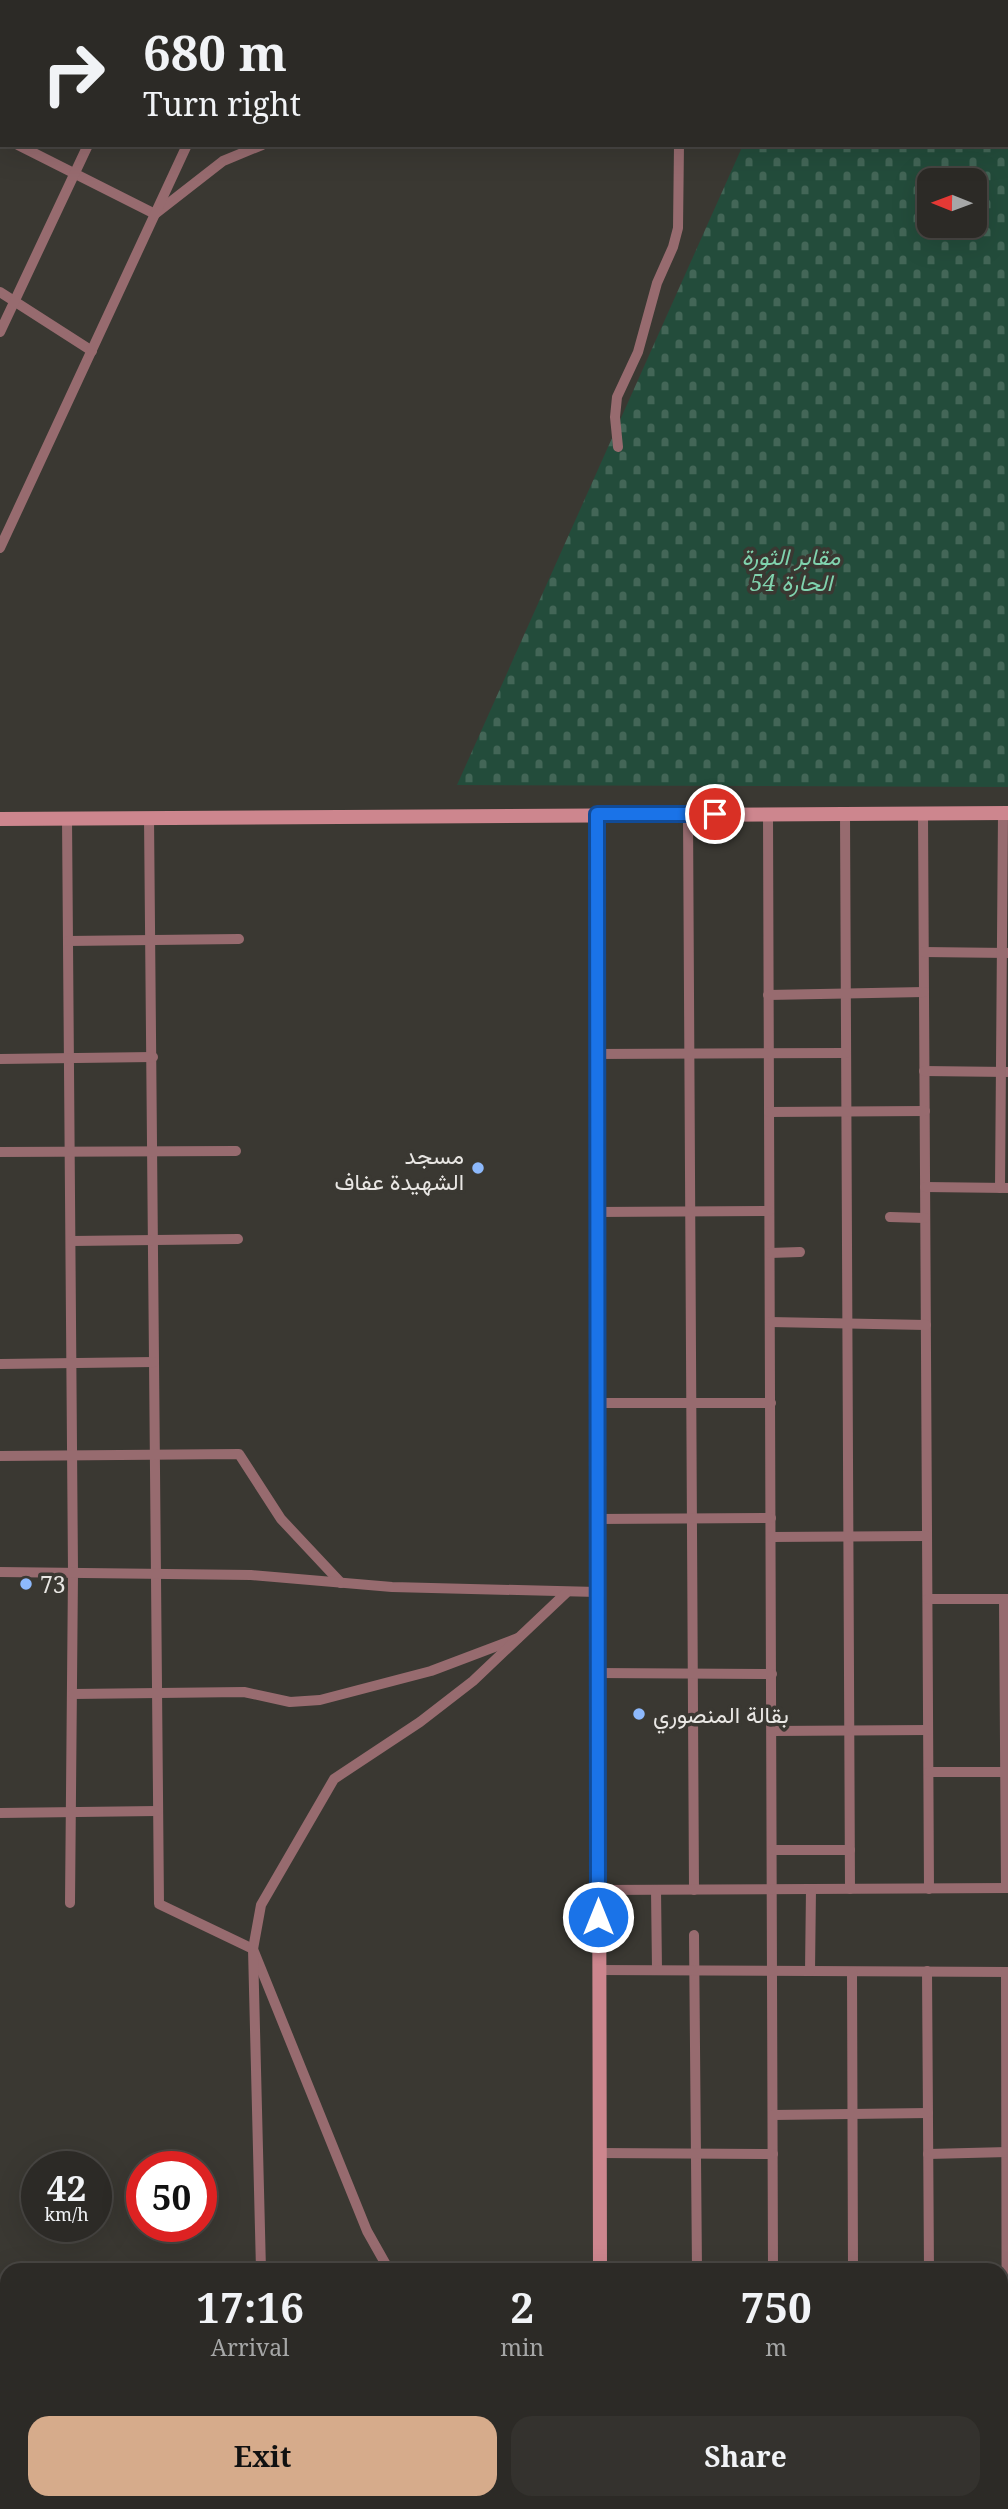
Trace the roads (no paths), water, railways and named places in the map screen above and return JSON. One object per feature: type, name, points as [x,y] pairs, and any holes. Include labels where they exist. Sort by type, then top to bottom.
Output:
[{"type":"main road","points":[[0,819],[1005,813]]},
{"type":"main road","points":[[597,814],[595,1055],[600,2263]]},
{"type":"street","points":[[22,147],[155,214]]},
{"type":"street","points":[[0,332],[87,147]]},
{"type":"street","points":[[1,541],[186,147]]},
{"type":"street","points":[[155,214],[223,161],[257,147]]},
{"type":"street","points":[[618,447],[615,417],[617,397],[638,352],[657,283],[673,247],[678,228],[679,147]]},
{"type":"street","points":[[0,292],[15,299],[92,351]]},
{"type":"street","points":[[925,1187],[1004,1188],[1005,813]]},
{"type":"street","points":[[688,814],[694,1890]]},
{"type":"street","points":[[845,814],[850,1889]]},
{"type":"street","points":[[923,814],[929,1888]]},
{"type":"street","points":[[768,815],[773,2263]]},
{"type":"street","points":[[149,817],[159,1904],[253,1949],[367,2231],[385,2263]]},
{"type":"street","points":[[67,818],[73,1572],[70,1903]]},
{"type":"street","points":[[68,941],[239,939]]},
{"type":"street","points":[[924,952],[1005,953]]},
{"type":"street","points":[[768,995],[924,992]]},
{"type":"street","points":[[595,1055],[846,1053]]},
{"type":"street","points":[[0,1059],[153,1057]]},
{"type":"street","points":[[924,1071],[1005,1072]]},
{"type":"street","points":[[769,1112],[925,1111]]},
{"type":"street","points":[[0,1152],[236,1152]]},
{"type":"street","points":[[597,1212],[769,1210]]},
{"type":"street","points":[[890,1217],[925,1218]]},
{"type":"street","points":[[72,1241],[238,1239]]},
{"type":"street","points":[[770,1253],[800,1252]]},
{"type":"street","points":[[770,1322],[926,1325]]},
{"type":"street","points":[[0,1364],[154,1362]]},
{"type":"street","points":[[596,1403],[771,1403]]},
{"type":"street","points":[[0,1456],[239,1454],[282,1519],[341,1584]]},
{"type":"street","points":[[597,1519],[771,1518]]},
{"type":"street","points":[[771,1536],[848,1539],[927,1536]]},
{"type":"street","points":[[0,1572],[251,1575],[341,1584],[597,1592]]},
{"type":"street","points":[[261,2263],[253,1949],[261,1905],[334,1779],[420,1722],[523,1636],[566,1593]]},
{"type":"street","points":[[598,1890],[1007,1888],[1006,1599],[928,1599]]},
{"type":"street","points":[[73,1694],[244,1692],[290,1702],[320,1700],[430,1671],[523,1636]]},
{"type":"street","points":[[597,1673],[772,1674]]},
{"type":"street","points":[[772,1731],[928,1730]]},
{"type":"street","points":[[929,1772],[1007,1772]]},
{"type":"street","points":[[0,1813],[157,1811]]},
{"type":"street","points":[[773,1850],[850,1850]]},
{"type":"street","points":[[810,1971],[811,1889]]},
{"type":"street","points":[[656,1890],[657,1970]]},
{"type":"street","points":[[694,1935],[697,2263]]},
{"type":"street","points":[[598,1970],[1007,1972],[1006,2263]]},
{"type":"street","points":[[927,1971],[929,2263]]},
{"type":"street","points":[[852,1972],[853,2263]]},
{"type":"street","points":[[773,2115],[928,2113]]},
{"type":"street","points":[[600,2152],[773,2154]]},
{"type":"street","points":[[928,2154],[1007,2152]]},
{"type":"place","name":"مسجد الشهيدة عفاف","points":[[478,1168]]},
{"type":"place","name":"73","points":[[26,1584]]},
{"type":"place","name":"بقالة المنصوري","points":[[639,1714]]},
{"type":"park label","name":"مقابر الثورة الحارة 54","points":[[791,569]]}]
